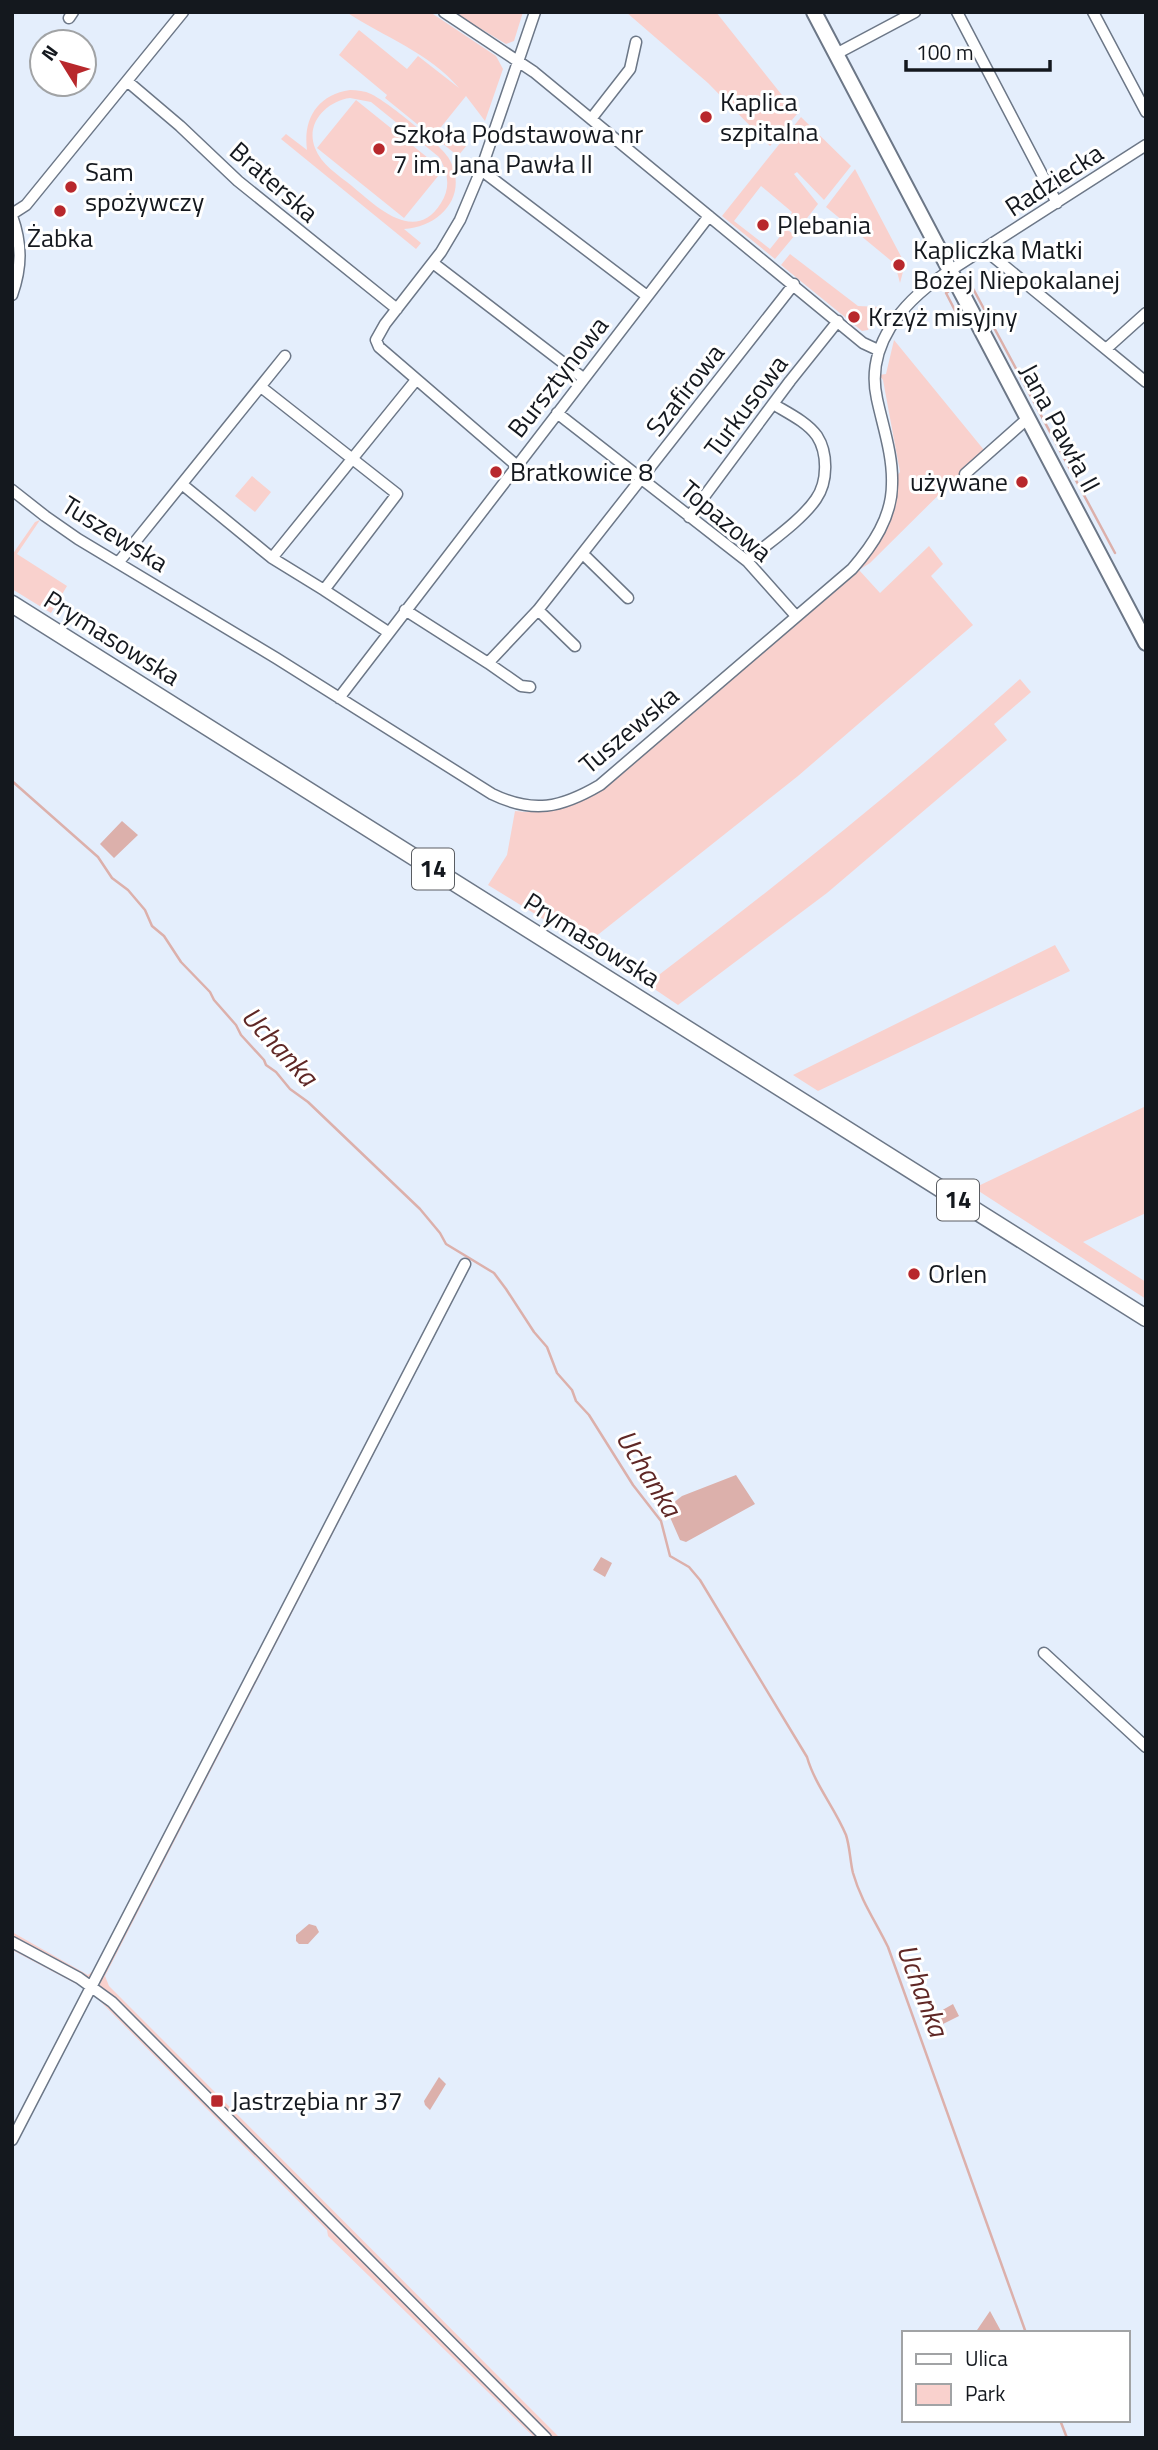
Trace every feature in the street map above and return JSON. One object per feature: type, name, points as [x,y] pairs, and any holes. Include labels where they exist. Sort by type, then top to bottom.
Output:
[{"type":"main road","name":"Prymasowska","points":[[12,604],[1146,1318]]},
{"type":"street","points":[[12,295],[21,259],[20,241],[12,215],[23,208],[183,12]]},
{"type":"street","points":[[444,12],[518,61],[863,342],[878,350]]},
{"type":"street","points":[[516,465],[379,347],[376,340],[380,331],[433,263],[460,220],[481,170],[535,12]]},
{"type":"street","name":"Jana Pawła II","points":[[814,12],[1146,643]]},
{"type":"street","points":[[836,54],[915,12]]},
{"type":"street","points":[[957,12],[1057,203]]},
{"type":"street","points":[[1093,12],[1146,112]]},
{"type":"street","points":[[591,119],[630,69],[636,42]]},
{"type":"street","name":"Braterska","points":[[127,81],[248,189],[397,309]]},
{"type":"street","name":"Radziecka","points":[[955,282],[985,250],[1146,145]]},
{"type":"street","points":[[481,170],[647,296]]},
{"type":"street","name":"Bursztynowa","points":[[339,698],[385,629],[405,610],[709,216]]},
{"type":"street","points":[[985,250],[1146,382]]},
{"type":"street","points":[[433,263],[583,379]]},
{"type":"street","name":"Tuszewska","points":[[12,489],[55,523],[492,794],[526,807],[564,803],[600,785],[852,569],[863,556],[874,541],[888,512],[892,484],[891,463],[874,384],[878,350],[889,327],[929,285],[955,282]]},
{"type":"street","name":"Szafirowa","points":[[488,663],[538,610],[794,284]]},
{"type":"street","points":[[1106,349],[1146,313]]},
{"type":"street","name":"Turkusowa","points":[[689,517],[838,321]]},
{"type":"street","points":[[118,563],[285,356]]},
{"type":"street","points":[[272,558],[416,380]]},
{"type":"street","points":[[261,387],[397,494],[324,590]]},
{"type":"street","points":[[747,561],[817,498],[826,473],[817,436],[799,419],[773,404]]},
{"type":"street","name":"Topazowa","points":[[557,413],[747,561],[796,617]]},
{"type":"street","points":[[965,474],[1027,419]]},
{"type":"street","points":[[183,485],[272,558],[385,629]]},
{"type":"street","points":[[583,554],[628,598]]},
{"type":"street","points":[[405,610],[521,686],[530,687]]},
{"type":"street","points":[[538,610],[575,646]]},
{"type":"street","points":[[12,2140],[465,1264]]},
{"type":"street","points":[[1044,1653],[1146,1747]]},
{"type":"street","points":[[12,1942],[93,1986],[112,2002],[546,2438]]},
{"type":"green space","points":[[346,12],[430,12],[496,56],[503,69],[485,121],[466,96],[433,137],[385,98],[387,95],[339,55],[359,30],[407,69],[418,56],[459,88],[421,55]]},
{"type":"green space","points":[[453,12],[523,12],[514,41],[506,44]]},
{"type":"green space","points":[[626,12],[716,12],[797,114],[770,146],[708,83]]},
{"type":"green space","points":[[358,90],[378,98],[424,133],[448,157],[454,170],[454,195],[440,215],[430,222],[404,229],[421,243],[416,249],[281,139],[286,134],[307,150],[307,128],[315,110],[329,97]],"holes":[[[350,98],[371,102],[439,157],[445,168],[447,186],[444,197],[431,215],[420,221],[396,218],[372,203],[330,169],[315,148],[313,130],[326,109]]]},
{"type":"green space","points":[[356,100],[443,170],[404,218],[317,148]]},
{"type":"green space","points":[[801,117],[851,166],[824,200],[797,172],[794,174],[818,204],[801,226],[790,217],[792,212],[761,186],[734,221],[770,249],[786,229],[795,235],[775,259],[722,216]]},
{"type":"green space","points":[[447,129],[467,145],[458,156],[438,140]]},
{"type":"green space","points":[[855,169],[905,264],[900,283],[895,264],[826,207]]},
{"type":"green space","points":[[790,254],[858,306],[880,307],[868,330],[862,331],[781,265]]},
{"type":"green space","points":[[894,340],[984,450],[870,563],[859,570],[880,593],[929,546],[943,564],[931,576],[973,625],[798,776],[585,945],[488,885],[507,855],[515,811],[558,809],[599,792],[858,570],[867,559],[887,526],[895,502],[897,476],[900,472],[883,380],[879,375],[886,374]]},
{"type":"green space","points":[[252,476],[271,492],[255,512],[235,496]]},
{"type":"green space","points":[[40,520],[17,554],[67,586],[51,613],[12,589],[12,555],[35,522]]},
{"type":"green space","points":[[1020,679],[1031,692],[994,724],[1007,740],[827,893],[678,1005],[647,984],[837,836],[930,759]]},
{"type":"green space","points":[[1055,945],[1070,971],[818,1091],[793,1075]]},
{"type":"green space","points":[[1146,1106],[1146,1213],[1083,1242],[1146,1282],[1146,1299],[974,1188]]},
{"type":"green space","points":[[461,1263],[469,1269],[105,1976],[109,1986],[560,2438],[535,2438],[328,2236],[327,2230],[99,2000],[84,1988],[12,1950],[12,1932],[88,1975],[93,1971]]},
{"type":"shaded area","points":[[122,821],[138,835],[114,858],[100,844]]},
{"type":"shaded area","points":[[736,1475],[755,1504],[686,1542],[680,1540],[668,1507],[682,1496]]},
{"type":"shaded area","points":[[601,1557],[612,1563],[605,1577],[593,1570]]},
{"type":"shaded area","points":[[309,1924],[316,1926],[319,1932],[308,1944],[299,1944],[296,1935]]},
{"type":"shaded area","points":[[953,2004],[959,2016],[935,2028],[931,2025],[932,2016]]},
{"type":"shaded area","points":[[439,2077],[446,2084],[430,2110],[424,2101]]},
{"type":"shaded area","points":[[990,2311],[1001,2331],[976,2331]]},
{"type":"waterway","points":[[967,282],[969,281],[1115,553]]},
{"type":"waterway","points":[[948,292],[946,293],[963,326]]},
{"type":"waterway","name":"Uchanka","points":[[12,781],[98,857],[112,878],[128,890],[145,910],[152,926],[164,936],[181,962],[210,992],[266,1065],[420,1209],[446,1244],[494,1273],[547,1347],[557,1373],[572,1390],[576,1401],[589,1415],[633,1485],[661,1521],[670,1556],[689,1567],[700,1580],[807,1757],[846,1835],[856,1883],[888,1947],[1025,2331]]},
{"type":"waterway","name":"Uchanka","points":[[1061,2422],[1067,2438]]},
{"type":"place","name":"Kaplica szpitalna","points":[[706,117]]},
{"type":"place","name":"Szkoła Podstawowa nr 7 im. Jana Pawła II","points":[[379,149]]},
{"type":"place","name":"Sam spożywczy","points":[[71,187]]},
{"type":"place","name":"Żabka","points":[[60,211]]},
{"type":"place","name":"Plebania","points":[[763,225]]},
{"type":"place","name":"Kapliczka Matki Bożej Niepokalanej","points":[[899,265]]},
{"type":"place","name":"Krzyż misyjny","points":[[854,317]]},
{"type":"place","name":"Bratkowice 8","points":[[496,472]]},
{"type":"place","name":"używane","points":[[1022,482]]},
{"type":"place","name":"Orlen","points":[[914,1274]]},
{"type":"place","name":"Jastrzębia nr 37","points":[[217,2101]]}]
